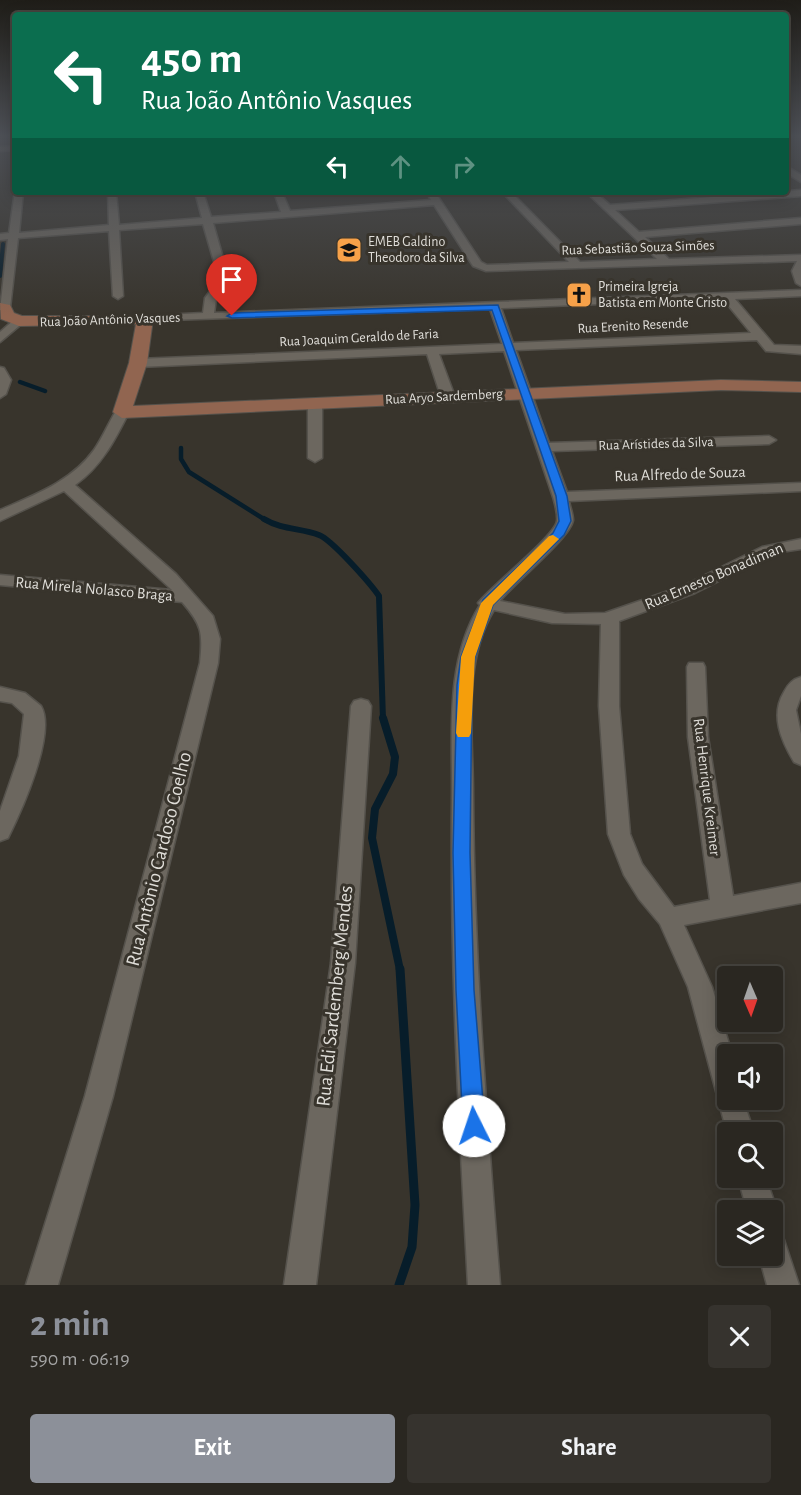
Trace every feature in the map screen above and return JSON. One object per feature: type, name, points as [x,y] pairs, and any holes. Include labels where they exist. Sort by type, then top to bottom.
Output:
[{"type":"street","points":[[2,308],[18,197]]},
{"type":"street","points":[[112,197],[118,296]]},
{"type":"street","points":[[201,197],[224,279],[223,284],[210,298],[208,316]]},
{"type":"street","points":[[280,197],[287,214]]},
{"type":"street","points":[[433,197],[437,202]]},
{"type":"street","points":[[511,197],[577,265]]},
{"type":"street","points":[[596,197],[666,262]]},
{"type":"street","points":[[608,208],[750,197]]},
{"type":"street","points":[[0,237],[287,214],[364,203],[437,202]]},
{"type":"street","name":"Rua Sebastião Souza Simões","points":[[437,202],[477,264],[496,269],[801,258]]},
{"type":"street","points":[[639,236],[801,221]]},
{"type":"street","points":[[801,263],[797,271],[801,283]]},
{"type":"street","name":"Rua João Antônio Vasques","points":[[2,308],[7,316],[19,321],[146,319],[495,307],[801,293]]},
{"type":"street","points":[[727,297],[770,348],[785,351],[801,350]]},
{"type":"street","points":[[484,1285],[465,990],[461,853],[465,685],[468,657],[487,603],[558,535],[565,521],[561,496],[527,393],[495,307]]},
{"type":"street","points":[[0,516],[65,484],[93,461],[122,412],[138,363],[146,319]]},
{"type":"street","points":[[0,338],[19,321]]},
{"type":"street","name":"Rua Erenito Resende","points":[[509,346],[758,336]]},
{"type":"street","name":"Rua Joaquim Geraldo de Faria","points":[[138,363],[509,346]]},
{"type":"street","points":[[432,350],[448,397]]},
{"type":"street","points":[[0,371],[5,380],[0,394]]},
{"type":"street","name":"Rua Aryo Sardemberg","points":[[122,412],[722,384],[801,387]]},
{"type":"street","points":[[315,404],[315,458]]},
{"type":"street","name":"Rua Arístides da Silva","points":[[544,447],[769,440]]},
{"type":"street","name":"Rua Antônio Cardoso Coelho","points":[[42,1285],[99,1096],[209,663],[211,639],[207,620],[188,597],[170,578],[65,484]]},
{"type":"street","name":"Rua Alfredo de Souza","points":[[561,496],[801,487]]},
{"type":"street","name":"Rua Ernesto Bonadiman","points":[[487,603],[570,620],[610,617],[717,578],[775,547],[801,544]]},
{"type":"street","name":"Rua Mirela Nolasco Braga","points":[[0,580],[188,597]]},
{"type":"street","points":[[610,617],[609,706],[619,834],[632,868],[647,892],[669,918],[700,987],[717,1050]]},
{"type":"street","name":"Rua Henrique Kreimer","points":[[696,667],[699,737],[723,907]]},
{"type":"street","points":[[801,682],[788,695],[786,710],[789,731],[801,757]]},
{"type":"street","points":[[0,694],[18,698],[34,711],[36,727],[0,832]]},
{"type":"street","name":"Rua Edi Sardemberg Mendes","points":[[300,1285],[343,963],[361,705]]},
{"type":"street","points":[[669,918],[801,893]]},
{"type":"street","points":[[777,1266],[783,1285]]},
{"type":"waterway","points":[[0,276],[3,244]]},
{"type":"waterway","points":[[20,382],[45,391]]},
{"type":"waterway","points":[[181,448],[181,459],[189,472],[267,521]]},
{"type":"waterway","points":[[264,519],[271,523],[319,535],[325,539],[379,596],[383,720]]},
{"type":"waterway","points":[[383,718],[395,757],[393,774],[375,809],[372,838],[400,970]]},
{"type":"waterway","points":[[399,1285],[412,1247],[415,1205],[400,969]]},
{"type":"slow traffic","points":[[464,733],[468,657],[487,603],[553,539]]},
{"type":"place","name":"EMEB Galdino Theodoro da Silva","points":[[349,250]]},
{"type":"place","name":"Primeira Igreja Batista em Monte Cristo","points":[[579,295]]},
{"type":"route","points":[[232,316],[495,307],[527,393],[561,496],[565,521],[558,535],[487,603],[468,657],[465,685],[461,853],[465,990],[474,1126]]}]
